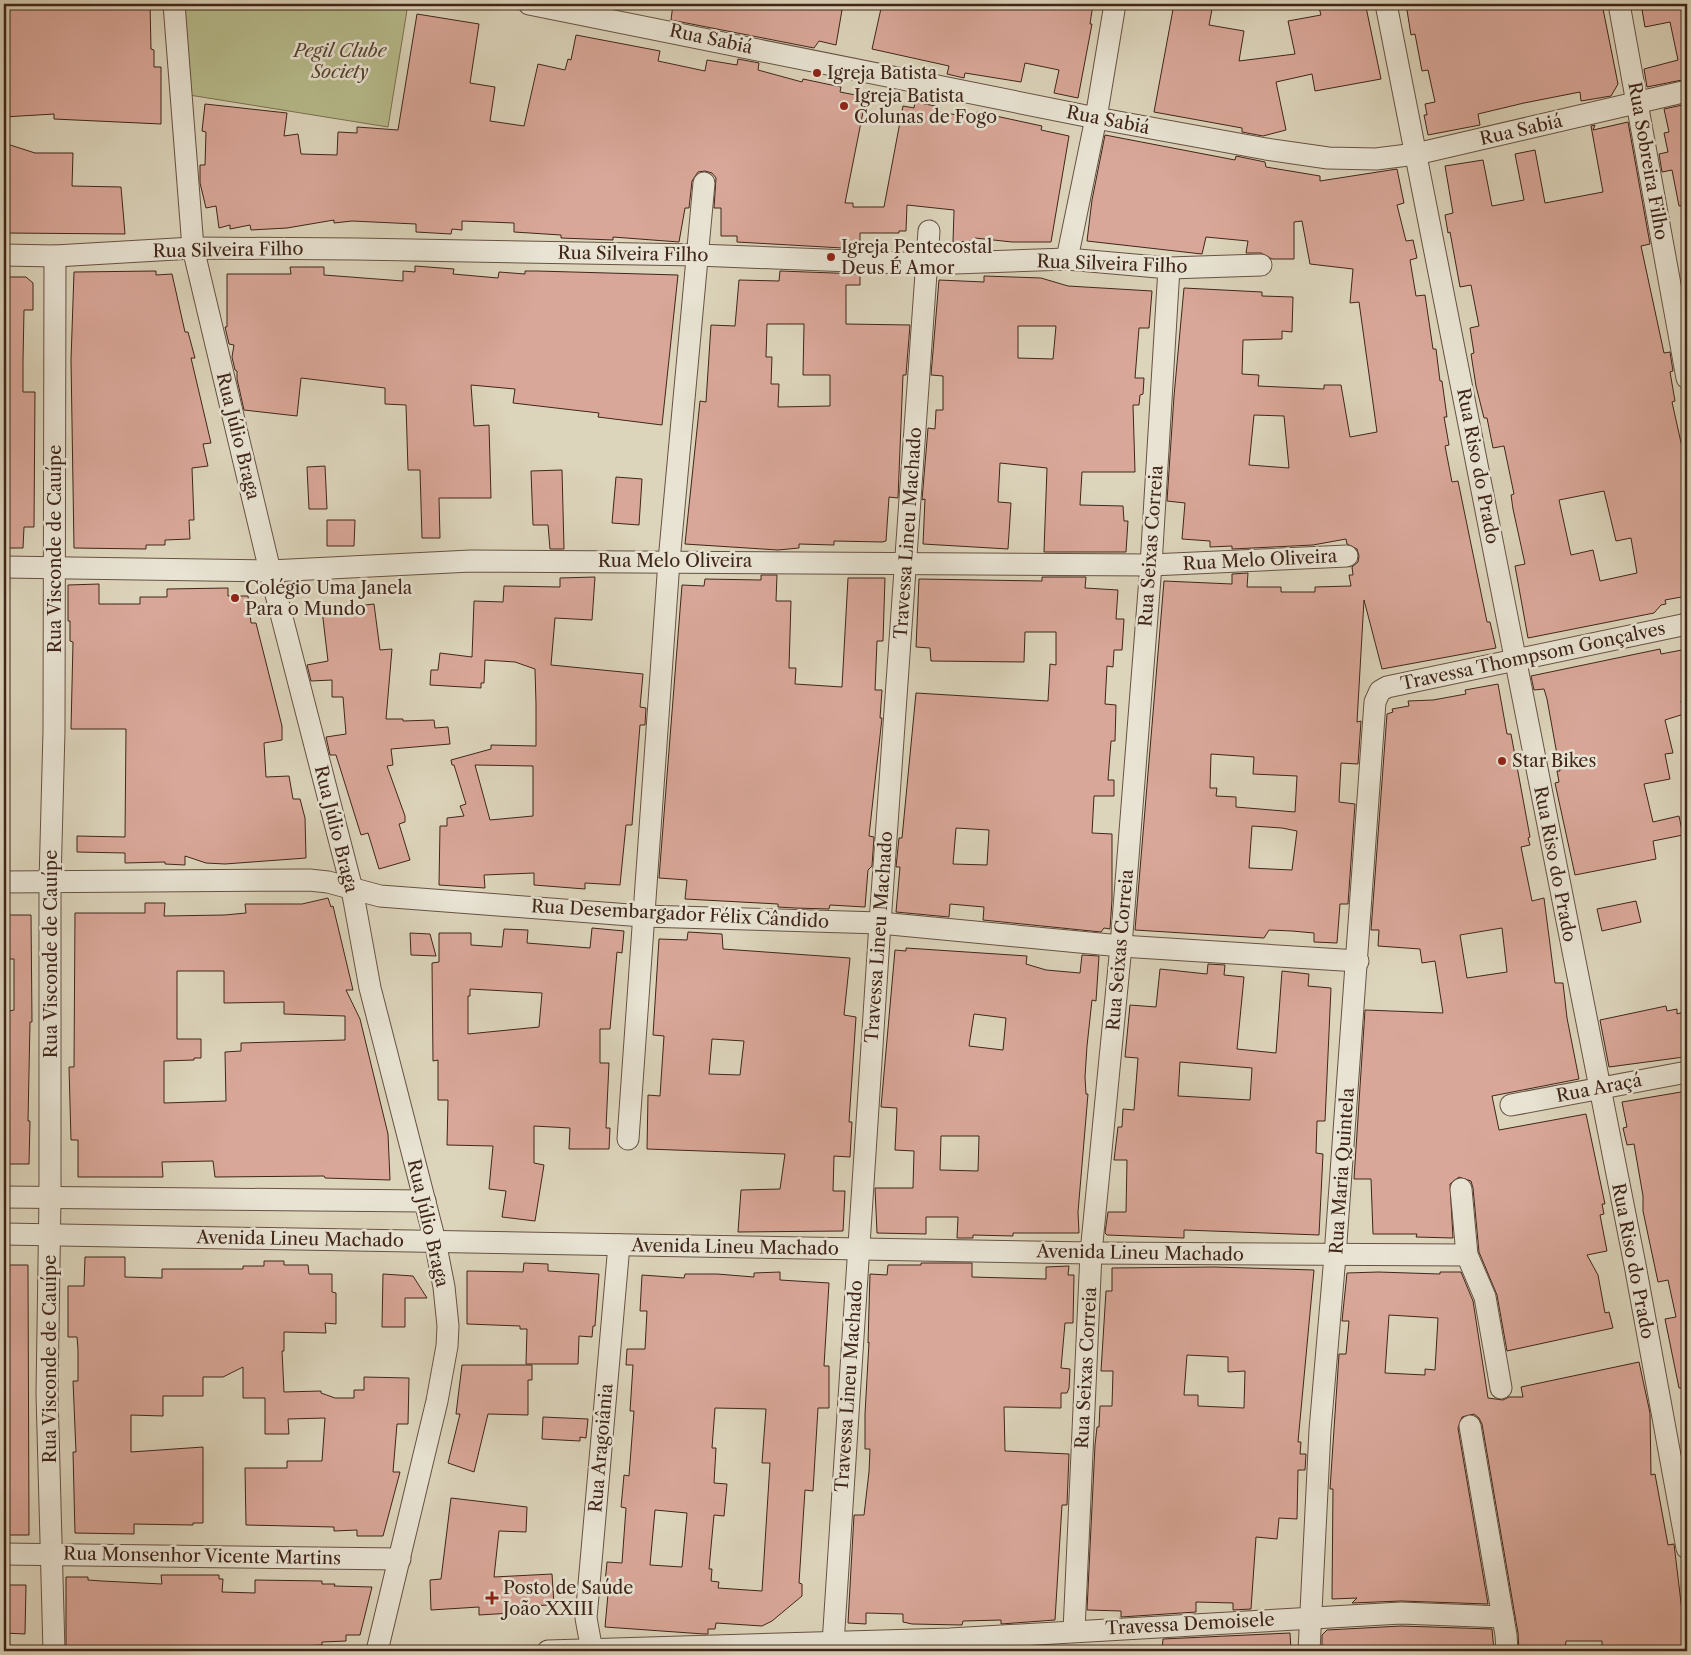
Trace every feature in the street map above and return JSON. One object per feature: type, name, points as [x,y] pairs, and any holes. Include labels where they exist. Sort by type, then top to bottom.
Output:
[{"type":"street","name":"Rua Júlio Braga","points":[[174,4],[193,248],[270,570],[352,889],[370,988],[435,1241],[444,1287],[448,1326],[447,1346],[437,1401],[377,1651]]},
{"type":"street","name":"Rua Sabiá","points":[[528,4],[1096,118],[1328,158],[1376,159],[1416,154],[1687,91]]},
{"type":"street","points":[[1067,259],[1096,118],[1115,4]]},
{"type":"street","name":"Rua Riso do Prado","points":[[1386,4],[1635,1265],[1687,1548]]},
{"type":"street","name":"Rua Sobreira Filho","points":[[1619,4],[1687,378]]},
{"type":"street","points":[[628,1139],[668,561],[704,183]]},
{"type":"street","name":"Travessa Lineu Machado","points":[[833,1644],[880,923],[929,231]]},
{"type":"street","name":"Rua Silveira Filho","points":[[4,255],[55,256],[193,248],[356,248],[697,255],[927,264],[1067,259],[1169,268],[1261,265]]},
{"type":"street","name":"Rua Visconde de Cauípe","points":[[54,1651],[47,1394],[50,1235],[50,882],[54,731],[55,256]]},
{"type":"street","name":"Rua Seixas Correia","points":[[1074,1631],[1091,1253],[1122,946],[1151,565],[1169,268]]},
{"type":"street","name":"Rua Melo Oliveira","points":[[4,567],[270,570],[471,561],[1151,565],[1347,556]]},
{"type":"street","name":"Travessa Thompsom Gonçalves","points":[[1380,691],[1388,687],[1516,659],[1687,624]]},
{"type":"street","name":"Rua Maria Quintela","points":[[1309,1651],[1320,1430],[1358,961],[1376,702],[1380,691]]},
{"type":"street","name":"Rua Desembargador Félix Cândido","points":[[4,882],[309,880],[328,882],[380,896],[643,916],[880,923],[1122,946],[1358,961]]},
{"type":"street","name":"Rua Araçá","points":[[1511,1105],[1687,1072]]},
{"type":"street","points":[[1461,1189],[1467,1255],[1485,1297],[1501,1388]]},
{"type":"street","points":[[4,1198],[425,1201]]},
{"type":"street","name":"Avenida Lineu Machado","points":[[4,1234],[1091,1253],[1335,1256],[1467,1255]]},
{"type":"street","name":"Rua Aragoiânia","points":[[592,1650],[586,1618],[619,1245]]},
{"type":"street","points":[[1470,1426],[1503,1617],[1507,1651]]},
{"type":"street","name":"Rua Monsenhor Vicente Martins","points":[[4,1554],[400,1559]]},
{"type":"street","name":"Travessa Demoisele","points":[[548,1651],[833,1644],[949,1645],[1074,1631],[1401,1613],[1503,1617]]},
{"type":"green space","name":"Pegil Clube Society","points":[[177,4],[408,4],[388,127],[183,94]]},
{"type":"building","points":[[4,4],[150,4],[151,49],[154,50],[154,67],[161,67],[161,124],[54,119],[54,114],[4,117]]},
{"type":"building","points":[[673,4],[825,4],[825,7],[842,10],[836,45],[819,41],[814,48],[671,20]]},
{"type":"building","points":[[882,4],[1093,4],[1090,24],[1092,24],[1078,98],[1054,93],[1059,70],[1025,63],[1021,82],[965,73],[964,78],[947,74],[949,66],[872,49]]},
{"type":"building","points":[[1174,4],[1194,7],[1195,4],[1213,4],[1209,25],[1244,31],[1239,61],[1295,54],[1288,21],[1321,15],[1318,4],[1357,4],[1358,8],[1366,7],[1381,79],[1315,91],[1312,74],[1276,82],[1286,130],[1263,136],[1242,132],[1242,128],[1154,112]]},
{"type":"building","points":[[1406,4],[1602,4],[1618,84],[1611,96],[1581,101],[1580,92],[1524,103],[1478,114],[1480,125],[1428,135],[1424,115],[1427,115],[1425,104],[1435,102],[1428,70],[1422,71],[1415,34],[1411,35]]},
{"type":"building","points":[[1641,4],[1687,4],[1687,79],[1647,87],[1644,69],[1678,60],[1670,22],[1645,27]]},
{"type":"building","points":[[417,14],[479,24],[470,83],[495,87],[490,121],[524,126],[538,64],[565,70],[568,59],[571,60],[576,35],[660,51],[658,61],[705,71],[707,60],[737,65],[738,59],[759,63],[758,70],[802,82],[803,79],[841,87],[840,92],[866,97],[845,203],[853,203],[853,207],[884,207],[903,106],[914,108],[915,102],[940,107],[939,112],[976,118],[977,112],[1042,126],[1041,130],[1069,136],[1051,242],[1012,242],[975,238],[976,241],[953,242],[954,210],[907,205],[906,231],[899,231],[899,233],[860,233],[860,249],[737,242],[737,236],[721,236],[721,208],[714,208],[716,178],[712,173],[705,171],[698,172],[692,181],[689,208],[685,208],[679,242],[613,237],[613,240],[561,238],[561,235],[514,232],[514,223],[462,221],[462,230],[452,229],[451,234],[416,232],[416,224],[352,221],[334,223],[334,220],[287,228],[251,230],[250,225],[230,229],[230,225],[219,228],[216,206],[206,208],[200,183],[200,165],[205,165],[206,132],[202,131],[205,104],[287,113],[284,136],[298,134],[301,154],[337,155],[338,132],[357,133],[357,127],[398,130]]},
{"type":"building","points":[[1687,104],[1687,205],[1679,206],[1672,170],[1662,172],[1659,154],[1668,152],[1664,133],[1669,132],[1664,109]]},
{"type":"building","points":[[1628,122],[1650,244],[1641,246],[1664,353],[1670,352],[1673,371],[1670,372],[1675,401],[1672,402],[1684,456],[1687,455],[1687,596],[1665,600],[1666,604],[1661,605],[1654,613],[1528,638],[1515,566],[1525,564],[1513,509],[1511,495],[1514,494],[1504,446],[1493,448],[1487,418],[1484,418],[1476,386],[1471,354],[1474,353],[1470,328],[1479,326],[1471,285],[1460,287],[1450,232],[1448,233],[1445,215],[1453,213],[1445,166],[1483,160],[1492,206],[1524,200],[1515,154],[1535,150],[1545,203],[1603,192],[1591,126],[1595,125],[1593,130]],"holes":[[[1604,491],[1616,541],[1631,538],[1637,573],[1600,581],[1593,550],[1571,555],[1559,500]]]},
{"type":"building","points":[[1105,135],[1235,160],[1236,156],[1265,162],[1266,167],[1320,176],[1320,181],[1397,169],[1404,203],[1397,205],[1406,241],[1413,240],[1417,258],[1410,260],[1416,296],[1425,295],[1433,349],[1436,349],[1440,381],[1442,381],[1447,417],[1444,417],[1449,445],[1445,446],[1452,482],[1458,481],[1487,622],[1490,622],[1496,648],[1382,669],[1364,600],[1357,722],[1361,721],[1358,764],[1341,763],[1339,802],[1355,804],[1348,904],[1340,904],[1337,943],[1314,942],[1314,933],[1292,931],[1269,930],[1264,938],[1135,930],[1164,581],[1232,584],[1232,574],[1248,573],[1247,587],[1281,587],[1281,592],[1315,592],[1315,587],[1351,586],[1349,575],[1353,575],[1352,567],[1358,562],[1359,556],[1357,549],[1347,544],[1346,539],[1313,545],[1232,549],[1232,546],[1210,547],[1210,541],[1182,539],[1185,503],[1167,501],[1184,288],[1262,292],[1262,296],[1293,297],[1292,332],[1282,331],[1282,339],[1243,340],[1242,374],[1259,375],[1258,386],[1324,389],[1324,385],[1341,385],[1350,437],[1377,432],[1359,302],[1350,303],[1353,269],[1310,264],[1302,221],[1294,222],[1294,259],[1272,259],[1261,253],[1246,253],[1248,241],[1206,237],[1202,254],[1087,241],[1092,200]],"holes":[[[1254,415],[1284,416],[1289,468],[1249,465]],[[1211,754],[1254,757],[1253,774],[1297,776],[1295,812],[1236,807],[1236,797],[1216,796],[1217,788],[1210,788]],[[1252,826],[1297,831],[1292,870],[1249,868]]]},
{"type":"building","points":[[4,143],[35,153],[73,153],[72,186],[121,187],[125,234],[7,233],[7,228],[4,228]]},
{"type":"building","points":[[415,266],[454,269],[453,274],[498,278],[499,272],[525,274],[525,271],[678,275],[662,425],[598,417],[599,413],[513,403],[515,389],[471,385],[474,426],[489,425],[491,498],[439,498],[440,538],[422,538],[420,470],[408,470],[406,405],[385,404],[385,388],[301,378],[297,416],[244,410],[237,371],[235,370],[232,357],[234,345],[229,344],[225,327],[227,327],[227,274],[291,274],[290,267],[324,267],[324,275],[403,281],[403,271],[415,272]]},
{"type":"building","points":[[156,271],[156,275],[172,274],[185,332],[188,332],[195,358],[191,358],[211,443],[203,444],[208,466],[192,468],[194,520],[189,520],[190,539],[165,540],[165,545],[146,545],[146,549],[74,548],[71,360],[74,272]]},
{"type":"building","points":[[780,271],[860,274],[860,285],[846,285],[846,324],[910,325],[906,375],[903,375],[898,498],[889,497],[886,541],[834,541],[834,545],[799,544],[799,548],[778,550],[685,544],[700,401],[706,402],[711,325],[735,326],[739,280],[779,281]],"holes":[[[767,324],[804,324],[803,375],[830,375],[830,406],[778,407],[779,384],[771,384],[772,357],[766,357]]]},
{"type":"building","points":[[984,276],[1041,278],[1068,286],[1152,291],[1149,328],[1139,328],[1135,378],[1144,378],[1143,394],[1140,395],[1139,405],[1133,405],[1135,472],[1082,472],[1080,505],[1123,506],[1124,521],[1128,521],[1126,552],[1044,552],[1047,468],[1000,463],[998,502],[1011,503],[1008,549],[923,544],[925,499],[922,500],[928,428],[935,429],[936,410],[943,410],[943,376],[931,375],[939,280],[984,282]],"holes":[[[1018,326],[1056,326],[1053,359],[1018,358]]]},
{"type":"building","points":[[4,277],[26,277],[33,283],[33,310],[24,310],[23,392],[35,392],[34,527],[24,527],[23,548],[4,548]]},
{"type":"building","points":[[325,466],[327,509],[309,509],[307,467]]},
{"type":"building","points":[[562,470],[564,549],[550,549],[548,525],[533,525],[531,471]]},
{"type":"building","points":[[616,477],[642,479],[639,525],[612,523]]},
{"type":"building","points":[[327,520],[355,520],[354,546],[327,546]]},
{"type":"building","points":[[761,575],[777,575],[776,601],[791,601],[789,668],[796,668],[795,684],[842,687],[848,578],[885,578],[883,641],[877,641],[875,690],[882,690],[880,718],[882,718],[869,836],[874,837],[872,866],[868,870],[865,907],[830,905],[829,909],[795,908],[778,907],[778,904],[685,899],[687,880],[659,878],[682,585],[704,586],[705,579],[761,580]]},
{"type":"building","points":[[595,577],[592,620],[555,618],[551,665],[643,674],[640,707],[646,708],[645,725],[640,725],[632,825],[626,825],[620,885],[585,883],[585,889],[534,885],[534,873],[484,875],[485,888],[439,885],[440,826],[447,826],[447,818],[464,816],[460,806],[466,804],[451,760],[491,749],[491,745],[536,746],[535,669],[515,662],[485,660],[484,683],[481,683],[481,688],[430,685],[431,670],[438,670],[440,653],[472,657],[474,601],[503,602],[504,586],[560,587],[560,578]],"holes":[[[475,765],[533,766],[533,816],[490,820]]]},
{"type":"building","points":[[1042,577],[1086,577],[1085,588],[1118,590],[1116,619],[1124,619],[1122,650],[1114,650],[1113,667],[1107,666],[1105,704],[1116,705],[1115,741],[1111,741],[1108,780],[1114,780],[1114,796],[1094,796],[1092,833],[1112,834],[1110,929],[1104,928],[1101,932],[983,920],[984,907],[950,904],[949,917],[896,912],[900,867],[896,867],[899,838],[902,838],[916,693],[1048,701],[1050,664],[1056,665],[1056,632],[1025,632],[1024,662],[931,661],[930,648],[916,647],[919,579],[1042,581]],"holes":[[[956,828],[989,830],[987,865],[953,864]]]},
{"type":"building","points":[[99,584],[99,604],[140,604],[140,597],[167,597],[167,589],[228,588],[228,596],[248,596],[251,623],[256,623],[282,726],[282,740],[264,743],[266,777],[289,776],[293,799],[300,799],[305,818],[306,858],[225,864],[206,863],[185,856],[185,865],[165,864],[165,862],[125,863],[125,853],[77,852],[77,836],[125,837],[126,729],[71,729],[73,642],[70,641],[70,621],[68,621],[68,585]]},
{"type":"building","points":[[374,604],[380,650],[392,649],[386,719],[403,719],[403,721],[434,720],[435,728],[448,727],[450,744],[391,749],[393,765],[387,766],[405,816],[405,822],[399,824],[410,860],[379,869],[368,833],[361,835],[336,755],[330,755],[326,737],[346,734],[343,697],[332,697],[332,680],[311,681],[307,665],[328,661],[322,610]]},
{"type":"building","points":[[1660,649],[1661,654],[1687,649],[1687,701],[1681,701],[1684,714],[1665,720],[1673,753],[1665,754],[1670,779],[1644,784],[1653,822],[1679,816],[1683,835],[1653,841],[1656,859],[1575,875],[1555,783],[1559,782],[1557,771],[1560,771],[1547,699],[1544,689],[1534,690],[1531,676]]},
{"type":"building","points":[[1498,684],[1507,734],[1511,734],[1530,837],[1528,838],[1530,845],[1521,847],[1532,901],[1544,898],[1555,983],[1563,983],[1567,1018],[1579,1079],[1492,1096],[1499,1130],[1586,1114],[1605,1204],[1602,1204],[1604,1214],[1600,1215],[1607,1251],[1587,1255],[1598,1275],[1605,1313],[1609,1312],[1613,1328],[1507,1351],[1497,1295],[1479,1252],[1471,1181],[1459,1177],[1450,1184],[1453,1238],[1416,1237],[1417,1234],[1373,1234],[1371,1179],[1354,1179],[1365,1010],[1443,1013],[1435,961],[1422,963],[1420,949],[1378,946],[1379,930],[1371,930],[1387,714],[1393,712],[1392,709],[1409,706],[1408,701],[1433,700],[1466,694],[1465,690]],"holes":[[[1502,928],[1507,972],[1467,978],[1460,935]]]},
{"type":"building","points":[[328,898],[331,907],[333,906],[353,990],[346,990],[360,1019],[388,1134],[390,1180],[325,1178],[324,1176],[215,1177],[213,1161],[162,1162],[163,1177],[78,1177],[78,1140],[71,1140],[69,1067],[74,1067],[75,913],[145,913],[145,903],[165,903],[164,916],[225,915],[246,913],[245,904],[302,904]],"holes":[[[177,971],[224,971],[224,1003],[284,1002],[284,1014],[345,1016],[345,1040],[241,1043],[241,1051],[225,1052],[226,1101],[164,1103],[164,1061],[201,1058],[201,1039],[177,1039]]]},
{"type":"building","points":[[1636,901],[1641,922],[1602,931],[1597,909]]},
{"type":"building","points":[[4,915],[31,915],[32,1022],[30,1022],[29,1164],[4,1164],[4,1012],[14,1010],[14,959],[4,959]]},
{"type":"building","points":[[592,928],[624,931],[622,953],[617,952],[610,1029],[600,1029],[600,1063],[609,1063],[606,1128],[610,1128],[609,1149],[569,1149],[570,1128],[534,1126],[534,1163],[544,1165],[535,1221],[502,1217],[506,1191],[489,1189],[493,1146],[447,1145],[448,1100],[438,1100],[438,1060],[433,1061],[432,963],[439,962],[439,933],[471,933],[471,945],[502,947],[504,929],[528,930],[527,943],[590,948]],"holes":[[[470,989],[542,993],[539,1027],[468,1034],[468,996],[470,996]]]},
{"type":"building","points":[[688,932],[722,934],[723,949],[850,958],[844,1015],[856,1017],[849,1122],[852,1122],[850,1157],[834,1156],[833,1191],[845,1191],[843,1231],[738,1232],[741,1190],[780,1189],[785,1154],[647,1149],[648,1095],[660,1096],[664,1036],[653,1035],[659,939],[687,940]],"holes":[[[712,1039],[744,1041],[740,1075],[709,1074]]]},
{"type":"building","points":[[410,933],[430,934],[436,956],[411,955]]},
{"type":"building","points":[[906,948],[1027,956],[1026,964],[1046,970],[1080,973],[1082,955],[1099,956],[1096,1001],[1092,1000],[1087,1046],[1085,1077],[1086,1094],[1088,1094],[1078,1212],[1079,1233],[1013,1233],[1013,1236],[973,1235],[973,1238],[957,1238],[958,1217],[926,1217],[926,1234],[877,1233],[875,1188],[913,1188],[914,1151],[895,1150],[897,1108],[881,1107],[895,950],[906,951]],"holes":[[[974,1014],[1006,1018],[1003,1050],[969,1046]],[[941,1136],[979,1136],[978,1171],[940,1170]]]},
{"type":"building","points":[[1208,964],[1225,965],[1224,975],[1244,977],[1237,1049],[1276,1053],[1282,971],[1309,974],[1308,986],[1331,988],[1325,1121],[1317,1121],[1316,1153],[1323,1154],[1319,1235],[1184,1230],[1184,1238],[1107,1235],[1105,1233],[1108,1212],[1126,1212],[1127,1160],[1114,1160],[1118,1127],[1122,1127],[1123,1109],[1134,1110],[1138,1058],[1125,1057],[1130,1005],[1156,1007],[1160,969],[1207,974]],"holes":[[[1180,1062],[1252,1068],[1250,1100],[1178,1096]]]},
{"type":"building","points":[[1666,1006],[1667,1011],[1677,1009],[1677,1014],[1687,1011],[1687,1048],[1682,1048],[1684,1057],[1609,1067],[1600,1020]]},
{"type":"building","points":[[1687,1091],[1687,1388],[1679,1388],[1665,1319],[1676,1317],[1668,1280],[1658,1282],[1643,1211],[1643,1196],[1634,1144],[1627,1145],[1623,1128],[1627,1127],[1622,1102]]},
{"type":"building","points":[[85,1257],[125,1257],[125,1277],[162,1278],[162,1269],[243,1269],[243,1266],[264,1266],[264,1261],[284,1261],[284,1265],[308,1265],[309,1274],[332,1274],[332,1292],[336,1293],[336,1324],[325,1323],[326,1333],[284,1332],[284,1351],[282,1351],[284,1392],[321,1391],[321,1393],[335,1398],[354,1398],[354,1390],[364,1390],[364,1377],[409,1378],[408,1424],[397,1424],[393,1472],[400,1472],[383,1536],[357,1536],[357,1530],[334,1531],[334,1527],[246,1525],[245,1468],[287,1468],[287,1461],[322,1461],[325,1418],[288,1419],[289,1434],[265,1434],[265,1398],[243,1398],[243,1367],[223,1377],[203,1377],[203,1396],[163,1396],[163,1416],[131,1415],[131,1452],[203,1447],[203,1523],[193,1523],[193,1525],[134,1524],[134,1534],[75,1533],[73,1452],[76,1452],[73,1381],[78,1381],[78,1349],[77,1337],[68,1337],[68,1286],[84,1286]]},
{"type":"building","points":[[524,1263],[548,1264],[548,1271],[599,1274],[595,1326],[593,1326],[592,1337],[579,1336],[578,1364],[526,1364],[527,1329],[520,1329],[520,1326],[467,1324],[467,1271],[523,1272]]},
{"type":"building","points":[[921,1263],[972,1263],[972,1277],[1046,1279],[1046,1267],[1069,1266],[1068,1275],[1074,1275],[1073,1323],[1065,1323],[1061,1368],[1070,1369],[1069,1388],[1067,1393],[1061,1393],[1061,1408],[1004,1407],[1005,1451],[1069,1454],[1067,1505],[1062,1505],[1055,1620],[1001,1624],[1001,1620],[963,1621],[962,1625],[912,1624],[903,1622],[903,1614],[866,1613],[866,1624],[848,1623],[854,1515],[864,1515],[869,1472],[870,1449],[865,1449],[865,1414],[870,1274],[887,1275],[888,1265],[921,1265]]},
{"type":"building","points":[[4,1265],[28,1265],[29,1535],[8,1535],[4,1527]]},
{"type":"building","points":[[1215,1267],[1314,1270],[1298,1442],[1301,1442],[1300,1454],[1306,1454],[1305,1470],[1298,1470],[1297,1519],[1279,1518],[1277,1539],[1256,1537],[1251,1609],[1233,1610],[1233,1603],[1196,1602],[1196,1612],[1121,1617],[1121,1611],[1087,1610],[1097,1427],[1099,1427],[1100,1406],[1112,1406],[1113,1371],[1101,1371],[1106,1291],[1112,1291],[1112,1268]],"holes":[[[1187,1355],[1228,1357],[1228,1372],[1245,1371],[1244,1408],[1198,1406],[1198,1395],[1184,1395]]]},
{"type":"building","points":[[780,1272],[780,1280],[829,1283],[824,1366],[829,1366],[829,1408],[818,1408],[813,1491],[805,1490],[799,1583],[802,1584],[802,1596],[772,1621],[762,1626],[716,1623],[715,1629],[708,1629],[708,1634],[605,1627],[609,1583],[605,1583],[607,1562],[622,1563],[626,1508],[621,1507],[624,1475],[629,1476],[634,1411],[630,1411],[633,1365],[626,1365],[627,1349],[645,1349],[647,1311],[640,1311],[642,1275],[684,1278],[685,1274],[717,1274],[754,1277],[754,1273]],"holes":[[[715,1408],[766,1409],[762,1463],[770,1463],[762,1591],[718,1588],[719,1582],[711,1581],[712,1569],[709,1569],[714,1515],[724,1516],[727,1484],[714,1483],[716,1448],[712,1448]],[[655,1510],[687,1513],[682,1567],[650,1565]]]},
{"type":"building","points":[[1440,1272],[1461,1272],[1473,1301],[1488,1398],[1503,1400],[1509,1397],[1523,1397],[1521,1387],[1639,1362],[1650,1413],[1651,1475],[1655,1474],[1668,1545],[1674,1544],[1682,1611],[1687,1611],[1687,1651],[1602,1651],[1602,1641],[1566,1641],[1565,1651],[1519,1651],[1518,1633],[1482,1424],[1474,1414],[1462,1417],[1458,1428],[1488,1604],[1401,1601],[1352,1603],[1357,1598],[1332,1599],[1333,1489],[1330,1489],[1339,1354],[1346,1354],[1349,1321],[1342,1321],[1347,1273],[1440,1274]],"holes":[[[1389,1315],[1438,1318],[1435,1370],[1425,1369],[1425,1375],[1385,1373]]]},
{"type":"building","points":[[383,1274],[413,1276],[427,1298],[405,1298],[405,1327],[382,1327]]},
{"type":"building","points":[[462,1365],[532,1365],[532,1380],[528,1380],[528,1415],[488,1414],[474,1472],[448,1463],[460,1414],[456,1414]]},
{"type":"building","points":[[543,1417],[588,1419],[586,1438],[580,1437],[580,1441],[542,1439]]},
{"type":"building","points":[[451,1498],[527,1507],[526,1532],[499,1531],[494,1577],[552,1574],[554,1605],[512,1606],[512,1613],[479,1615],[479,1607],[431,1610],[430,1580],[441,1579]]},
{"type":"building","points":[[161,1575],[219,1575],[219,1579],[223,1579],[222,1592],[255,1593],[255,1580],[322,1581],[322,1584],[335,1584],[334,1586],[372,1587],[360,1635],[346,1635],[346,1641],[322,1642],[322,1645],[300,1646],[300,1651],[155,1651],[155,1647],[113,1647],[113,1651],[66,1651],[66,1577],[88,1577],[88,1580],[162,1584]]},
{"type":"building","points":[[4,1585],[26,1585],[25,1634],[4,1633]]},
{"type":"building","points":[[1401,1626],[1492,1629],[1494,1651],[1322,1651],[1322,1635],[1327,1630]]},
{"type":"building","points":[[1290,1633],[1291,1651],[1162,1651],[1163,1639]]},
{"type":"place","name":"Igreja Batista","points":[[817,73]]},
{"type":"place","name":"Igreja Batista Colunas de Fogo","points":[[844,106]]},
{"type":"place","name":"Igreja Pentecostal Deus É Amor","points":[[831,257]]},
{"type":"place","name":"Colégio Uma Janela Para o Mundo","points":[[235,598]]},
{"type":"place","name":"Star Bikes","points":[[1502,761]]},
{"type":"place","name":"Posto de Saúde João XXIII","points":[[492,1598]]}]
